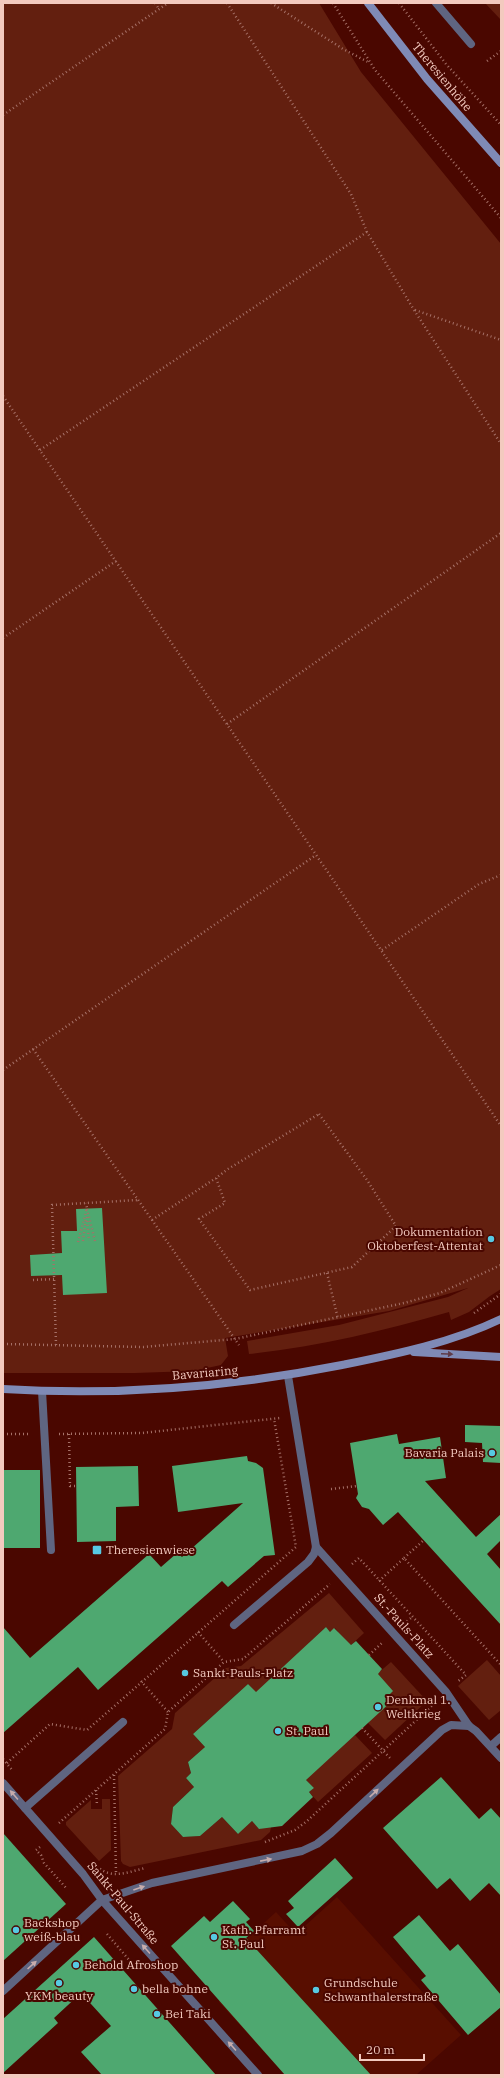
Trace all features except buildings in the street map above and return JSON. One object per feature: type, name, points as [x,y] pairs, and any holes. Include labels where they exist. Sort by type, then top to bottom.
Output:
[{"type":"street","name":"Theresienhöhe","points":[[368,3],[427,79],[501,163]]},
{"type":"street","points":[[436,3],[471,44]]},
{"type":"street","name":"Bavariaring","points":[[3,1389],[42,1392],[162,1389],[288,1376],[408,1352],[463,1334],[501,1319]]},
{"type":"street","name":"Bavariaring","points":[[408,1352],[501,1357]]},
{"type":"street","points":[[234,1625],[308,1562],[314,1554],[316,1546],[288,1376]]},
{"type":"street","points":[[42,1392],[51,1550]]},
{"type":"street","name":"St.-Pauls-Platz","points":[[316,1546],[446,1692],[469,1726],[476,1731],[501,1758]]},
{"type":"street","points":[[25,1808],[123,1722]]},
{"type":"street","points":[[3,1991],[102,1900],[152,1883],[302,1851],[324,1840],[442,1730],[451,1725],[469,1726]]},
{"type":"street","points":[[491,1746],[501,1737]]},
{"type":"street","name":"Sankt-Paul-Straße","points":[[3,1783],[83,1874],[102,1900],[258,2075]]},
{"type":"path","points":[[155,3],[159,9]]},
{"type":"path","points":[[3,115],[168,3]]},
{"type":"path","points":[[227,3],[351,194],[366,232],[414,310],[501,444]]},
{"type":"path","points":[[271,3],[343,49],[369,62]]},
{"type":"path","points":[[333,3],[369,62],[501,218]]},
{"type":"path","points":[[399,3],[446,64],[501,126]]},
{"type":"path","points":[[487,61],[501,51]]},
{"type":"path","points":[[40,450],[366,232]]},
{"type":"path","points":[[414,310],[501,340]]},
{"type":"path","points":[[3,396],[501,1126]]},
{"type":"path","points":[[227,724],[501,533]]},
{"type":"path","points":[[3,638],[116,561]]},
{"type":"path","points":[[3,1070],[316,855]]},
{"type":"path","points":[[382,950],[479,884],[501,875]]},
{"type":"path","points":[[33,1049],[239,1345]]},
{"type":"path","points":[[152,1220],[228,1169],[320,1114],[367,1180],[396,1226],[352,1267],[250,1290],[199,1219],[225,1203],[216,1178]]},
{"type":"path","points":[[56,1345],[52,1205],[138,1200]]},
{"type":"path","points":[[86,1203],[95,1241]]},
{"type":"path","points":[[87,1208],[89,1241]]},
{"type":"path","points":[[78,1242],[87,1208]]},
{"type":"path","points":[[84,1242],[87,1208]]},
{"type":"path","points":[[3,1344],[143,1347],[235,1339],[338,1319],[440,1293],[501,1265]]},
{"type":"path","points":[[327,1273],[338,1319]]},
{"type":"path","points":[[33,1280],[54,1279]]},
{"type":"path","points":[[3,1434],[45,1435],[142,1433],[294,1416]]},
{"type":"path","points":[[7,1763],[50,1724],[87,1730],[141,1681],[296,1547],[274,1419]]},
{"type":"path","points":[[69,1434],[70,1486],[76,1486]]},
{"type":"path","points":[[331,1489],[357,1486]]},
{"type":"path","points":[[379,1581],[424,1540]]},
{"type":"path","points":[[59,1823],[165,1728],[168,1712],[224,1662],[243,1659],[359,1558],[466,1675],[295,1830],[261,1843]]},
{"type":"path","points":[[404,1558],[501,1665]]},
{"type":"path","points":[[198,1632],[224,1662]]},
{"type":"path","points":[[141,1681],[168,1712]]},
{"type":"path","points":[[362,1728],[400,1769]]},
{"type":"path","points":[[114,1774],[116,1874]]},
{"type":"path","points":[[96,1790],[97,1805]]},
{"type":"path","points":[[41,1855],[45,1857]]},
{"type":"path","points":[[93,1860],[103,1872],[116,1874],[146,1868]]},
{"type":"path","points":[[44,1863],[67,1889]]},
{"type":"path","points":[[106,1934],[130,1961],[141,1967]]},
{"type":"shaded area","points":[[3,3],[319,3],[361,72],[501,244],[501,1289],[469,1312],[451,1320],[449,1312],[350,1338],[249,1354],[247,1341],[339,1325],[448,1297],[468,1288],[389,1311],[225,1338],[228,1356],[221,1365],[193,1371],[135,1373],[3,1373]]},
{"type":"shaded area","points":[[485,3],[501,3],[501,20]]},
{"type":"shaded area","points":[[329,1593],[364,1633],[351,1645],[334,1636],[338,1632],[335,1628],[330,1632],[326,1627],[309,1643],[312,1647],[292,1666],[289,1662],[276,1681],[272,1677],[269,1679],[272,1684],[259,1696],[248,1684],[193,1734],[205,1747],[188,1762],[191,1773],[186,1778],[194,1787],[173,1807],[171,1824],[183,1837],[200,1836],[222,1817],[238,1834],[252,1821],[260,1829],[267,1823],[271,1827],[270,1832],[261,1840],[130,1867],[123,1864],[121,1861],[118,1776],[172,1729],[175,1713],[226,1668],[241,1666]]},
{"type":"shaded area","points":[[487,1660],[501,1676],[501,1710],[489,1720],[458,1686]]},
{"type":"shaded area","points":[[391,1662],[427,1701],[385,1740],[368,1723],[389,1695],[377,1674]]},
{"type":"shaded area","points":[[355,1735],[372,1753],[318,1802],[309,1792],[314,1788],[302,1776]]},
{"type":"shaded area","points":[[102,1799],[110,1799],[111,1850],[99,1861],[66,1825],[66,1822],[91,1800],[91,1809],[102,1809]]},
{"type":"shaded area","name":"Grundschule Schwanthalerstraße","points":[[337,1897],[461,2035],[416,2075],[285,2075],[219,2002],[219,1964],[276,1912],[296,1934]]},
{"type":"place","name":"Dokumentation Oktoberfest-Attentat","points":[[491,1239]]},
{"type":"place","name":"Bavaria Palais","points":[[492,1453]]},
{"type":"place","name":"Theresienwiese","points":[[97,1550]]},
{"type":"place","name":"Sankt-Pauls-Platz","points":[[185,1673]]},
{"type":"place","name":"Denkmal 1. Weltkrieg","points":[[378,1707]]},
{"type":"place","name":"St. Paul","points":[[278,1731]]},
{"type":"place","name":"Backshop weiß-blau","points":[[16,1930]]},
{"type":"place","name":"Kath. Pfarramt St. Paul","points":[[214,1937]]},
{"type":"place","name":"Behold Afroshop","points":[[76,1965]]},
{"type":"place","name":"YKM beauty","points":[[59,1983]]},
{"type":"place","name":"bella bohne","points":[[134,1989]]},
{"type":"place","name":"Grundschule Schwanthalerstraße","points":[[316,1990]]},
{"type":"place","name":"Bei Taki","points":[[157,2014]]}]
